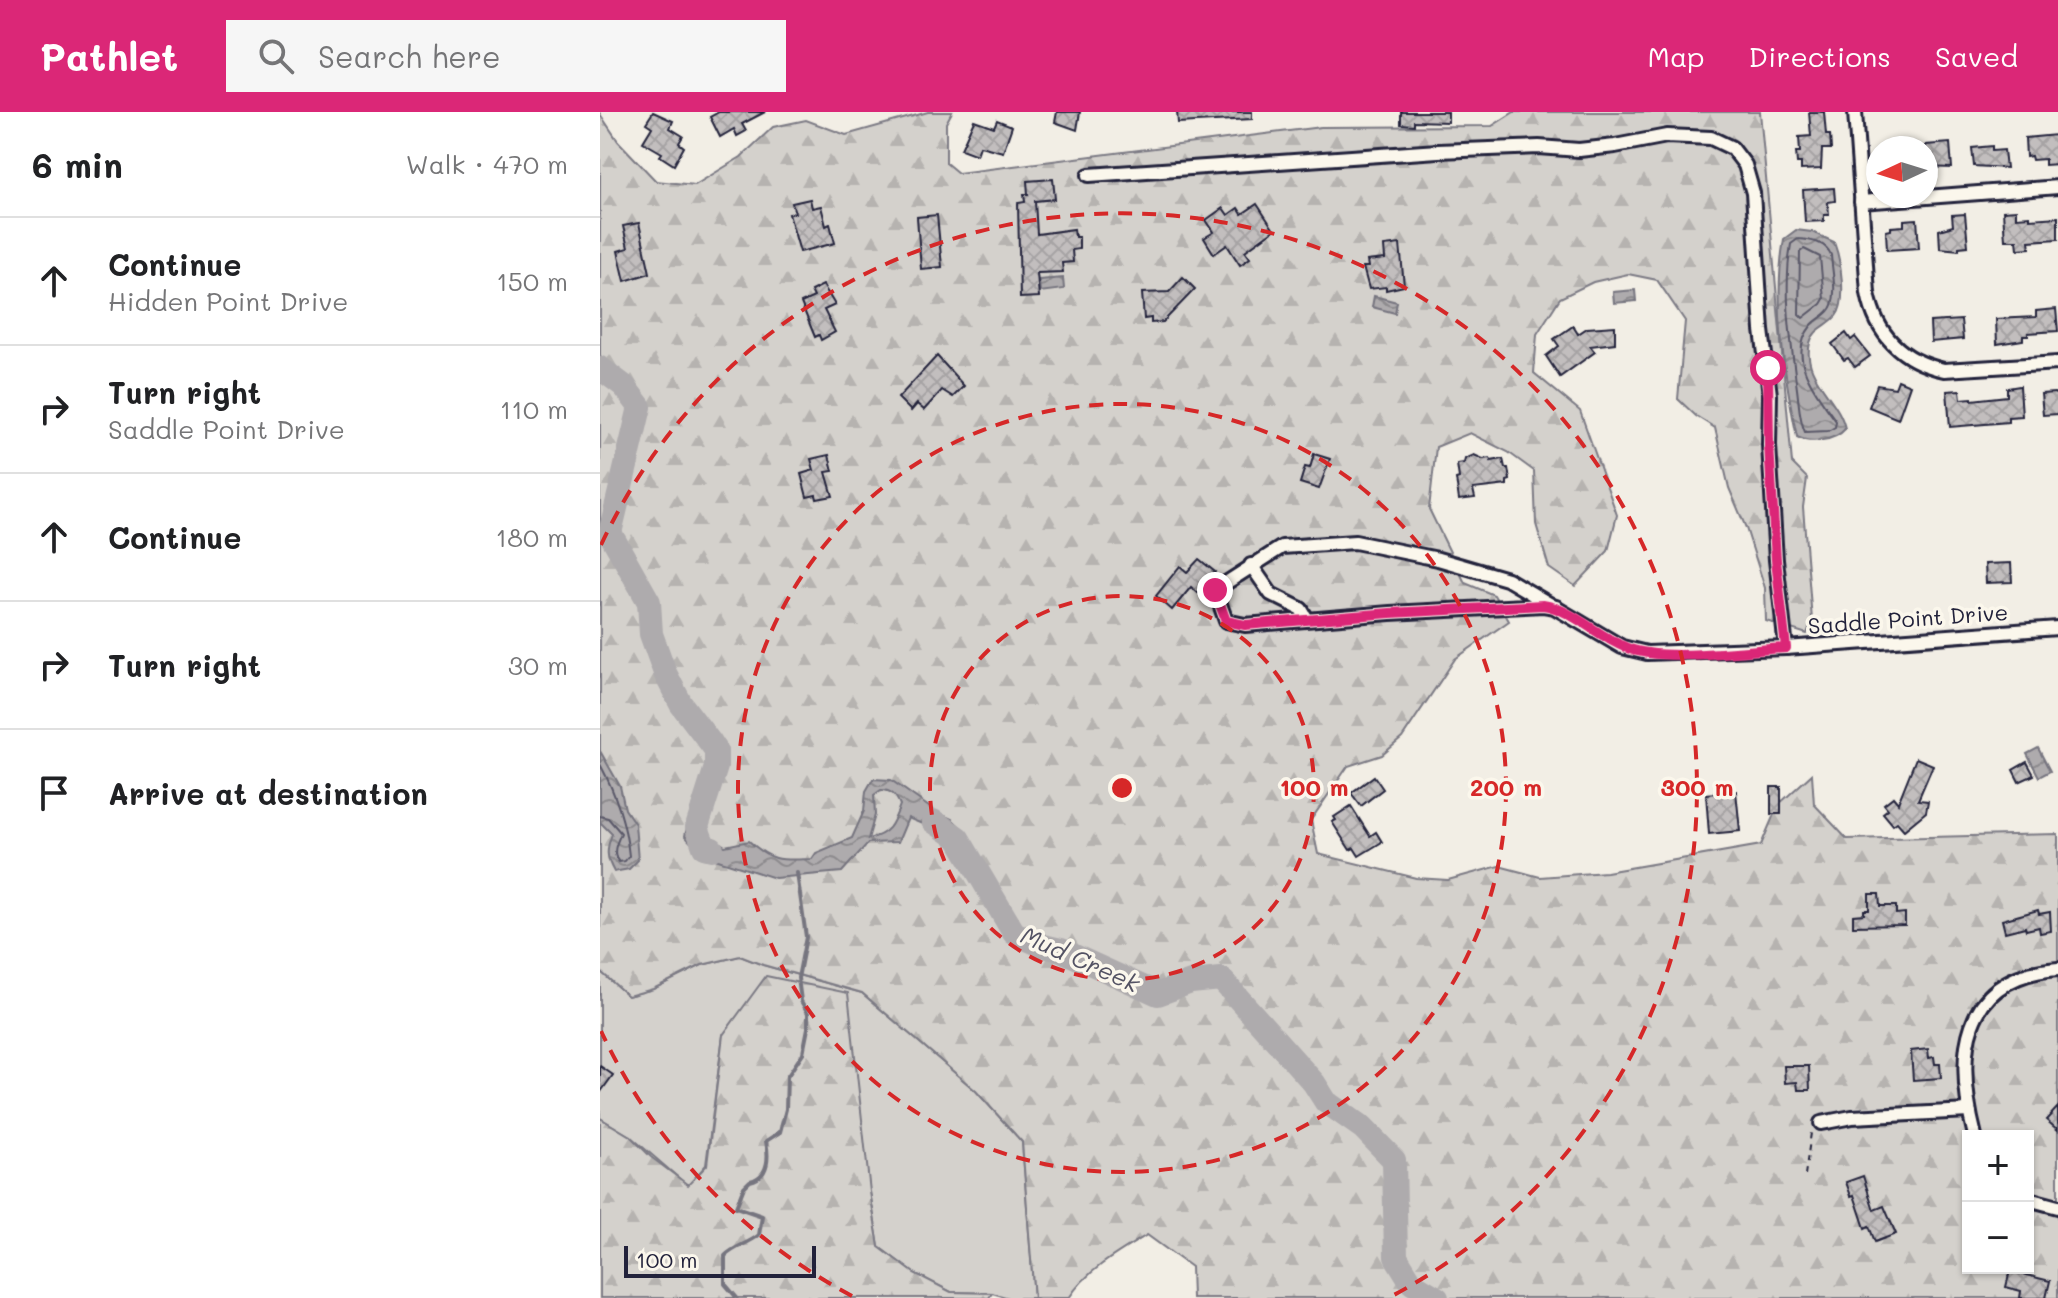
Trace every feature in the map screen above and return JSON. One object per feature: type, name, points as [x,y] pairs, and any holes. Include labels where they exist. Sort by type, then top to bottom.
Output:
[{"type":"street","points":[[1855,112],[1868,293],[1875,319],[1885,336],[1918,362],[1935,368],[1962,370],[2058,363]]},
{"type":"street","points":[[1089,175],[1407,153],[1539,147],[1579,150],[1667,136],[1711,138],[1732,148],[1745,165],[1753,193],[1768,368],[1776,560],[1786,648]]},
{"type":"street","points":[[1861,202],[2058,187]]},
{"type":"street","name":"Saddle Point Drive","points":[[1307,619],[1245,625],[1226,621],[1215,590],[1282,547],[1355,542],[1438,559],[1507,579],[1622,647],[1647,653],[1665,655],[1786,648],[2058,628]]},
{"type":"street","points":[[1251,565],[1271,594],[1301,609],[1307,619],[1543,605],[1556,607]]},
{"type":"street","points":[[1974,1130],[1965,1055],[1970,1026],[1993,993],[2013,979],[2035,971],[2058,969]]},
{"type":"street","points":[[1821,1123],[1852,1117],[1969,1111]]},
{"type":"street","points":[[2034,1201],[2058,1207]]},
{"type":"path","points":[[1805,1175],[1808,1139],[1812,1130],[1821,1123]]},
{"type":"green space","points":[[928,112],[952,112],[946,123],[946,163],[958,173],[1321,127],[1492,126],[1514,112],[1760,112],[1792,463],[1807,478],[1803,507],[1812,620],[1807,634],[1766,621],[1765,588],[1746,528],[1729,488],[1715,428],[1678,399],[1685,321],[1657,280],[1628,274],[1593,282],[1560,298],[1537,334],[1534,373],[1580,411],[1617,515],[1608,551],[1575,586],[1549,568],[1536,524],[1534,471],[1508,452],[1470,433],[1436,447],[1429,509],[1465,583],[1494,595],[1509,621],[1455,659],[1402,738],[1382,755],[1348,766],[1311,820],[1318,854],[1416,878],[1448,880],[1499,866],[1540,877],[1606,872],[1761,845],[1778,805],[1812,774],[1814,804],[1847,839],[2058,834],[2058,1298],[1192,1298],[1191,1267],[1147,1235],[1094,1270],[1069,1298],[1034,1298],[1022,1142],[976,1091],[862,993],[740,956],[702,965],[653,989],[628,996],[600,971],[600,114],[618,141],[656,181],[695,185],[741,157],[773,127],[806,120],[846,135]]},
{"type":"green space","points":[[740,956],[862,993],[976,1091],[1022,1142],[1034,1298],[951,1292],[914,1273],[879,1247],[870,1192],[723,1035],[706,1165],[688,1186],[630,1136],[600,1118],[600,971],[628,996],[653,989],[702,965]]},
{"type":"green space","points":[[766,976],[848,993],[879,1247],[914,1273],[951,1292],[992,1293],[989,1298],[600,1298],[600,1118],[630,1136],[651,1157],[688,1185],[707,1165],[723,1035]]},
{"type":"water","points":[[1796,230],[1812,232],[1834,242],[1840,269],[1840,309],[1810,343],[1811,367],[1842,418],[1845,429],[1822,440],[1797,437],[1784,364],[1780,313],[1781,263],[1784,239]]},
{"type":"water","points":[[1063,278],[1064,289],[1040,292],[1039,280]]},
{"type":"water","points":[[1635,290],[1636,301],[1614,303],[1613,292]]},
{"type":"water","points":[[1374,296],[1397,302],[1395,313],[1372,307]]},
{"type":"water","points":[[2038,748],[2050,771],[2039,777],[2027,754]]},
{"type":"water","points":[[600,751],[620,786],[625,809],[635,824],[638,860],[629,869],[614,872],[608,853],[612,834],[600,822]]},
{"type":"water","points":[[873,779],[891,780],[936,812],[952,819],[967,833],[950,843],[927,826],[908,818],[898,842],[868,843],[842,872],[775,878],[702,855],[685,836],[687,827],[708,830],[725,846],[749,841],[779,859],[812,859],[816,853],[852,838],[864,811],[866,791]],"holes":[[[881,790],[893,794],[900,805],[889,828],[868,839],[875,815],[874,795]]]},
{"type":"building","points":[[653,112],[673,121],[670,128],[683,136],[679,143],[684,147],[674,165],[660,156],[662,153],[643,142],[652,127],[646,123]]},
{"type":"building","points":[[719,112],[765,112],[742,124],[746,131],[737,136],[734,129],[720,137],[710,117]]},
{"type":"building","points":[[1057,112],[1080,112],[1077,130],[1055,122]]},
{"type":"building","points":[[1177,112],[1252,112],[1252,119],[1178,123]]},
{"type":"building","points":[[1401,112],[1448,112],[1448,122],[1414,121],[1414,125],[1401,124]]},
{"type":"building","points":[[1809,112],[1824,112],[1831,149],[1822,149],[1821,169],[1801,170],[1796,152],[1800,152],[1799,137],[1811,136]]},
{"type":"building","points":[[974,120],[994,127],[997,120],[1012,126],[1003,152],[980,146],[977,155],[961,149]]},
{"type":"building","points":[[2056,135],[2058,164],[2045,165],[2045,159],[2026,157],[2025,138]]},
{"type":"building","points":[[1950,143],[1952,168],[1938,167],[1938,144]]},
{"type":"building","points":[[1992,146],[1992,151],[2004,150],[2006,168],[1974,166],[1972,148]]},
{"type":"building","points":[[1053,179],[1055,199],[1035,201],[1037,234],[1074,229],[1075,237],[1079,237],[1079,249],[1072,250],[1073,262],[1062,263],[1063,272],[1037,273],[1039,297],[1020,298],[1018,203],[1025,202],[1027,181]]},
{"type":"building","points":[[1834,188],[1835,201],[1828,202],[1829,215],[1824,215],[1824,221],[1805,222],[1803,190]]},
{"type":"building","points":[[810,199],[812,208],[821,206],[826,226],[830,224],[835,243],[800,252],[789,214],[795,213],[792,203]]},
{"type":"building","points":[[1257,204],[1274,230],[1245,251],[1250,258],[1240,265],[1227,245],[1214,254],[1204,238],[1214,232],[1206,220],[1223,208],[1228,215],[1238,208],[1242,214]]},
{"type":"building","points":[[2016,210],[2016,217],[2058,217],[2058,239],[2029,241],[2030,248],[2018,249],[2017,240],[2005,240],[2003,211]]},
{"type":"building","points":[[1965,214],[1968,246],[1959,247],[1959,250],[1940,248],[1939,230],[1953,226],[1952,215]]},
{"type":"building","points":[[937,215],[942,267],[921,269],[917,217]]},
{"type":"building","points":[[1917,219],[1919,248],[1887,250],[1886,231],[1891,227],[1904,226],[1904,220]]},
{"type":"building","points":[[639,223],[650,273],[625,281],[618,251],[628,248],[623,226]]},
{"type":"building","points":[[1400,244],[1404,286],[1386,290],[1386,287],[1369,289],[1363,267],[1368,267],[1367,261],[1385,259],[1384,246]]},
{"type":"building","points":[[1183,277],[1195,289],[1163,322],[1151,323],[1151,318],[1144,319],[1142,293],[1169,292]]},
{"type":"building","points":[[823,285],[835,305],[824,310],[835,332],[821,340],[819,335],[815,337],[801,303],[814,297],[811,291]]},
{"type":"building","points":[[2056,309],[2058,331],[2028,333],[2023,340],[1997,344],[1996,319],[2036,317],[2036,311]]},
{"type":"building","points":[[1961,320],[1963,339],[1931,342],[1930,322]]},
{"type":"building","points":[[1573,326],[1578,334],[1587,328],[1615,326],[1615,343],[1590,346],[1595,352],[1560,377],[1546,356],[1559,346],[1554,339]]},
{"type":"building","points":[[1846,333],[1851,340],[1855,337],[1870,356],[1855,367],[1848,358],[1844,360],[1832,344]]},
{"type":"building","points":[[937,356],[964,386],[953,397],[942,390],[924,410],[917,404],[911,411],[898,398]]},
{"type":"building","points":[[1898,380],[1910,385],[1898,419],[1869,407],[1877,385],[1895,388]]},
{"type":"building","points":[[2020,386],[2022,416],[2008,417],[2008,422],[1950,427],[1947,391],[1960,390],[1961,399],[1972,400],[2007,396],[2007,388]]},
{"type":"building","points":[[2041,394],[2058,395],[2058,414],[2043,415]]},
{"type":"building","points":[[1314,454],[1330,459],[1319,489],[1300,483],[1305,467],[1310,468]]},
{"type":"building","points":[[829,455],[833,471],[826,472],[833,496],[807,497],[801,474],[814,470],[811,459]]},
{"type":"building","points":[[1474,455],[1490,458],[1491,461],[1503,459],[1510,480],[1507,485],[1473,489],[1475,498],[1459,500],[1457,464]]},
{"type":"building","points":[[1199,559],[1215,572],[1198,593],[1191,587],[1172,610],[1156,596],[1180,566],[1187,572]]},
{"type":"building","points":[[2011,563],[2012,582],[1986,583],[1985,564]]},
{"type":"building","points":[[1916,758],[1933,765],[1918,800],[1928,801],[1926,812],[1904,830],[1897,822],[1893,825],[1883,813],[1888,809],[1884,804],[1893,797],[1898,803]]},
{"type":"building","points":[[2027,762],[2034,775],[2019,782],[2013,770]]},
{"type":"building","points":[[1374,776],[1383,789],[1361,806],[1351,793]]},
{"type":"building","points":[[1771,787],[1781,787],[1781,814],[1771,814]]},
{"type":"building","points":[[1736,791],[1740,831],[1709,834],[1706,794]]},
{"type":"building","points":[[1351,806],[1370,836],[1376,832],[1382,842],[1359,856],[1354,848],[1350,850],[1332,822],[1336,820],[1334,817]]},
{"type":"building","points":[[1869,894],[1879,894],[1880,906],[1896,906],[1896,914],[1905,913],[1905,925],[1853,926],[1853,915],[1869,910]]},
{"type":"building","points":[[2038,910],[2039,914],[2050,912],[2051,931],[2040,933],[2039,927],[2026,930],[2025,927],[2005,932],[2002,920]]},
{"type":"building","points":[[1928,1049],[1929,1058],[1934,1057],[1935,1064],[1940,1064],[1941,1078],[1913,1080],[1911,1051]]},
{"type":"building","points":[[600,1066],[613,1075],[600,1093]]},
{"type":"building","points":[[1784,1066],[1809,1066],[1810,1090],[1798,1090],[1797,1082],[1785,1083]]},
{"type":"building","points":[[2058,1107],[2058,1130],[2046,1120]]},
{"type":"building","points":[[1863,1176],[1874,1210],[1884,1206],[1896,1234],[1875,1242],[1869,1226],[1865,1228],[1854,1195],[1851,1196],[1846,1182]]},
{"type":"building","points":[[2009,1274],[2050,1281],[2046,1298],[2020,1298],[2021,1291],[2006,1287]]},
{"type":"waterway","name":"Mud Creek","points":[[600,368],[624,386],[640,407],[610,533],[649,602],[651,634],[665,673],[681,704],[716,750],[716,767],[697,827],[704,847],[712,849]]},
{"type":"waterway","name":"Mud Creek","points":[[933,821],[958,838],[1014,933],[1061,950],[1158,994],[1191,982],[1221,979],[1314,1083],[1326,1102],[1363,1128],[1394,1160],[1396,1257],[1412,1283],[1437,1298]]},
{"type":"waterway","points":[[737,1298],[725,1284],[725,1256],[759,1235],[762,1216],[736,1207],[744,1187],[764,1171],[766,1141],[780,1132],[786,1109],[787,1077],[803,1053],[808,1028],[808,1013],[801,1001],[798,978],[806,937],[797,873]]},
{"type":"route","points":[[1215,590],[1226,621],[1245,625],[1543,605],[1556,607],[1622,647],[1643,653],[1665,655],[1786,648],[1776,560],[1768,368]]}]
